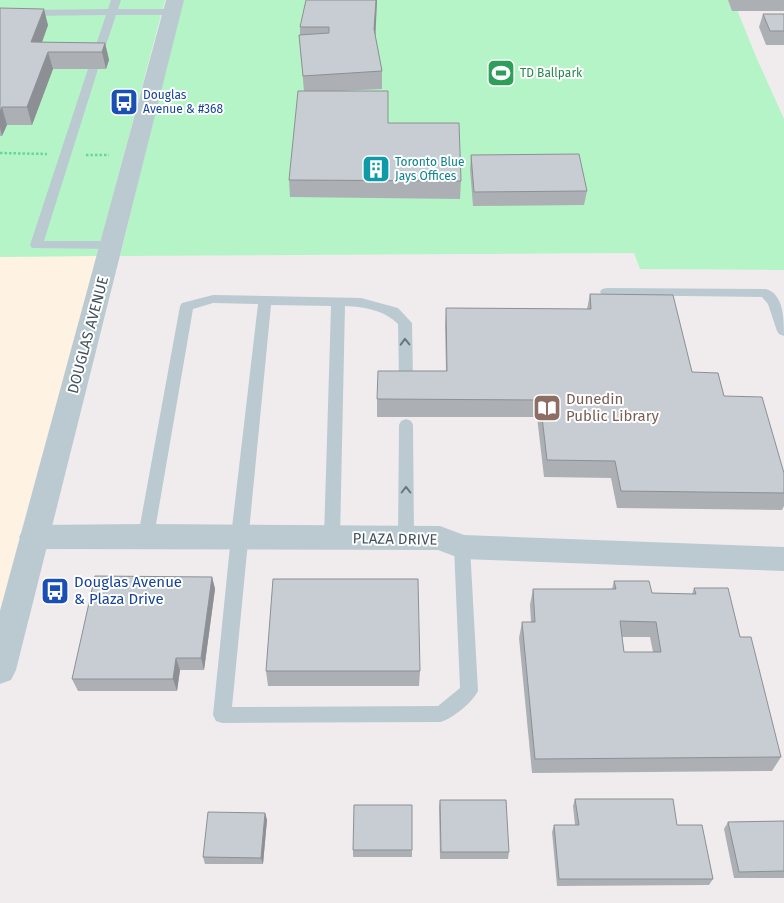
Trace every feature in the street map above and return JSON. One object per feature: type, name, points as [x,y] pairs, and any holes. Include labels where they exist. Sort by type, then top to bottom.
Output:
[{"type":"street","name":"DOUGLAS AVENUE","points":[[0,670],[7,612],[34,537],[173,6]]},
{"type":"street","name":"PLAZA DRIVE","points":[[34,537],[239,536],[440,538],[462,547],[784,559]]},
{"type":"lane","points":[[61,13],[66,0]]},
{"type":"lane","points":[[111,245],[36,245],[116,0]]},
{"type":"lane","points":[[16,13],[112,13],[173,6]]},
{"type":"lane","points":[[607,292],[766,293],[774,302],[784,330]]},
{"type":"lane","points":[[146,536],[187,306],[213,299],[361,302],[393,311],[405,323],[406,379]]},
{"type":"lane","points":[[265,300],[239,536],[222,715],[441,714],[469,691],[462,547]]},
{"type":"lane","points":[[332,538],[338,302]]},
{"type":"lane","points":[[406,425],[406,538]]},
{"type":"shaded area","points":[[97,256],[23,524],[0,609],[0,257]]},
{"type":"green space","points":[[0,0],[165,0],[97,256],[0,257]]},
{"type":"green space","points":[[183,0],[733,0],[784,119],[784,270],[640,269],[634,253],[120,256]]},
{"type":"building","points":[[306,0],[376,0],[374,29],[382,71],[303,76],[299,35],[329,33],[329,27],[300,27]]},
{"type":"building","points":[[0,8],[44,9],[31,42],[105,43],[102,52],[48,52],[27,107],[2,107],[0,112]]},
{"type":"building","points":[[763,14],[784,14],[784,31],[770,31]]},
{"type":"building","name":"Toronto Blue Jays Offices","points":[[298,91],[388,91],[388,123],[459,123],[461,181],[289,180]]},
{"type":"building","points":[[579,154],[587,191],[474,192],[471,155]]},
{"type":"building","name":"Dunedin Public Library","points":[[590,294],[673,295],[692,372],[718,373],[724,396],[762,397],[784,473],[784,493],[621,491],[615,461],[547,460],[540,400],[377,399],[378,371],[447,371],[446,308],[591,309]]},
{"type":"building","points":[[95,576],[212,577],[201,658],[176,658],[173,679],[72,679]]},
{"type":"building","points":[[273,579],[418,579],[420,671],[266,671]]},
{"type":"building","points":[[614,581],[649,581],[652,593],[696,594],[694,588],[728,588],[740,637],[751,637],[781,757],[535,759],[522,622],[535,622],[533,589],[616,589]],"holes":[[[620,621],[656,622],[661,652],[624,652]]]},
{"type":"building","points":[[575,799],[673,799],[677,825],[702,825],[713,879],[559,879],[554,825],[579,825]]},
{"type":"building","points":[[440,800],[506,800],[509,852],[441,852]]},
{"type":"building","points":[[354,805],[412,805],[412,850],[353,850]]},
{"type":"building","points":[[208,812],[265,813],[261,858],[203,857]]},
{"type":"building","points":[[784,821],[784,871],[739,872],[728,822]]},
{"type":"place","name":"TD Ballpark","points":[[501,73]]},
{"type":"place","name":"Douglas Avenue & #368","points":[[124,102]]},
{"type":"place","name":"Toronto Blue Jays Offices","points":[[376,169]]},
{"type":"place","name":"Dunedin Public Library","points":[[547,408]]},
{"type":"place","name":"Douglas Avenue & Plaza Drive","points":[[55,591]]}]
